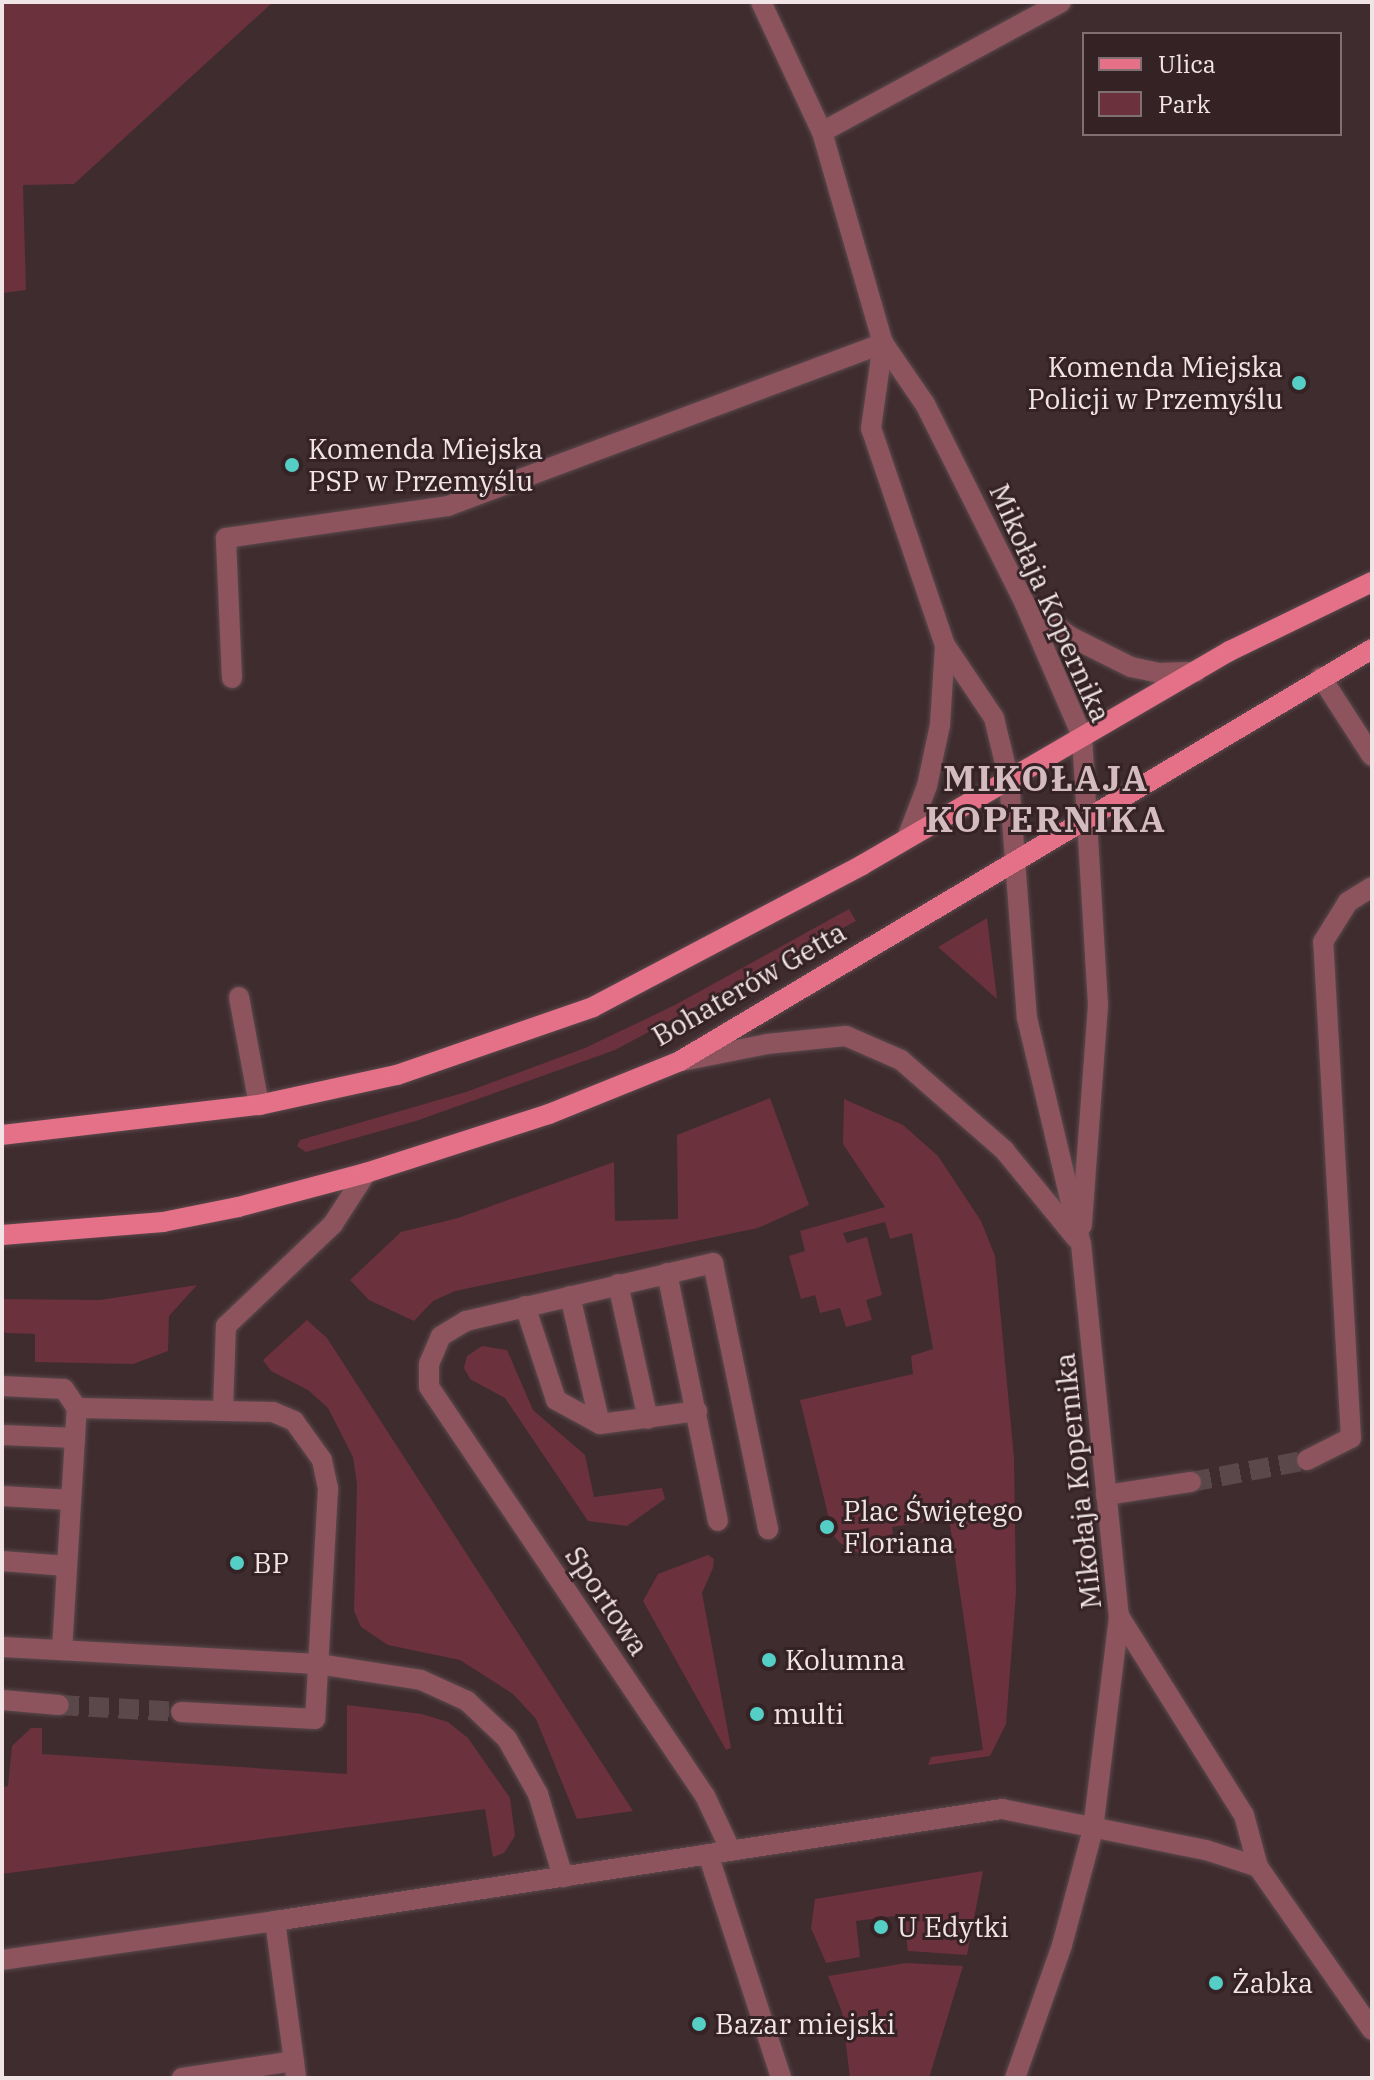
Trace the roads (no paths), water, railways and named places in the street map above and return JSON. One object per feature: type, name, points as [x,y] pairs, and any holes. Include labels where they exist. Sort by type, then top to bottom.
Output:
[{"type":"main road","name":"Bohaterów Getta","points":[[2,1135],[259,1105],[397,1075],[593,1007],[759,922],[1196,672],[1372,582]]},
{"type":"main road","name":"Bohaterów Getta","points":[[2,1235],[163,1222],[366,1173],[549,1114],[680,1061],[1015,857],[1090,818],[1372,649]]},
{"type":"street","name":"Mikołaja Kopernika","points":[[761,2],[822,132],[883,343],[925,404],[1025,604],[1082,736],[1090,818],[1098,1005],[1081,1244]]},
{"type":"street","points":[[822,132],[1061,2]]},
{"type":"street","name":"Mikołaja Kopernika","points":[[883,343],[871,428],[945,645],[994,718],[1009,780],[1027,1018],[1081,1244],[1119,1616],[1244,1815],[1258,1867],[1372,2030]]},
{"type":"street","points":[[232,678],[226,538],[448,506],[883,343]]},
{"type":"street","points":[[1025,604],[1071,637],[1131,667],[1159,673],[1196,672]]},
{"type":"street","name":"Mikołaja Kopernika","points":[[907,838],[927,786],[940,725],[945,645]]},
{"type":"street","points":[[1321,677],[1372,756]]},
{"type":"street","points":[[1307,1460],[1351,1438],[1323,942],[1348,902],[1372,887]]},
{"type":"street","points":[[239,997],[259,1105]]},
{"type":"street","points":[[680,1061],[767,1044],[846,1036],[901,1060],[1004,1150],[1081,1244]]},
{"type":"street","points":[[223,1410],[226,1326],[333,1224],[366,1173]]},
{"type":"street","points":[[697,1411],[600,1424],[556,1400],[525,1306],[713,1263],[768,1529]]},
{"type":"street","points":[[667,1273],[718,1521]]},
{"type":"street","points":[[618,1284],[648,1419]]},
{"type":"street","points":[[570,1296],[600,1424]]},
{"type":"street","name":"Sportowa","points":[[525,1306],[466,1321],[441,1336],[429,1364],[429,1387],[705,1796],[731,1851]]},
{"type":"street","points":[[2,1386],[64,1389],[77,1408],[62,1650]]},
{"type":"street","points":[[77,1408],[273,1412],[294,1421],[322,1460],[328,1489],[315,1719],[181,1712]]},
{"type":"street","points":[[2,1435],[75,1438]]},
{"type":"street","points":[[1106,1495],[1191,1482]]},
{"type":"street","points":[[2,1496],[71,1500]]},
{"type":"street","points":[[2,1561],[67,1566]]},
{"type":"street","points":[[1015,2078],[1062,1945],[1093,1829],[1119,1616]]},
{"type":"street","points":[[2,1647],[318,1664],[421,1680],[467,1701],[507,1739],[538,1794],[563,1877]]},
{"type":"street","points":[[2,1700],[59,1705]]},
{"type":"street","points":[[2,1960],[1002,1809],[1206,1850],[1258,1867]]},
{"type":"street","points":[[708,1854],[781,2078]]},
{"type":"street","points":[[182,2078],[295,2070],[275,1921]]},
{"type":"tunnel","points":[[1191,1482],[1307,1460]]},
{"type":"tunnel","points":[[59,1705],[181,1712]]},
{"type":"place","name":"Komenda Miejska Policji w Przemyślu","points":[[1299,383]]},
{"type":"place","name":"Komenda Miejska PSP w Przemyślu","points":[[292,465]]},
{"type":"place","name":"Plac Świętego Floriana","points":[[827,1527]]},
{"type":"place","name":"BP","points":[[237,1563]]},
{"type":"place","name":"Kolumna","points":[[769,1660]]},
{"type":"place","name":"multi","points":[[757,1714]]},
{"type":"place","name":"U Edytki","points":[[881,1927]]},
{"type":"place","name":"Żabka","points":[[1216,1983]]},
{"type":"place","name":"Bazar miejski","points":[[699,2024]]},
{"type":"district","name":"MIKOŁAJA KOPERNIKA","points":[[1046,798]]}]
